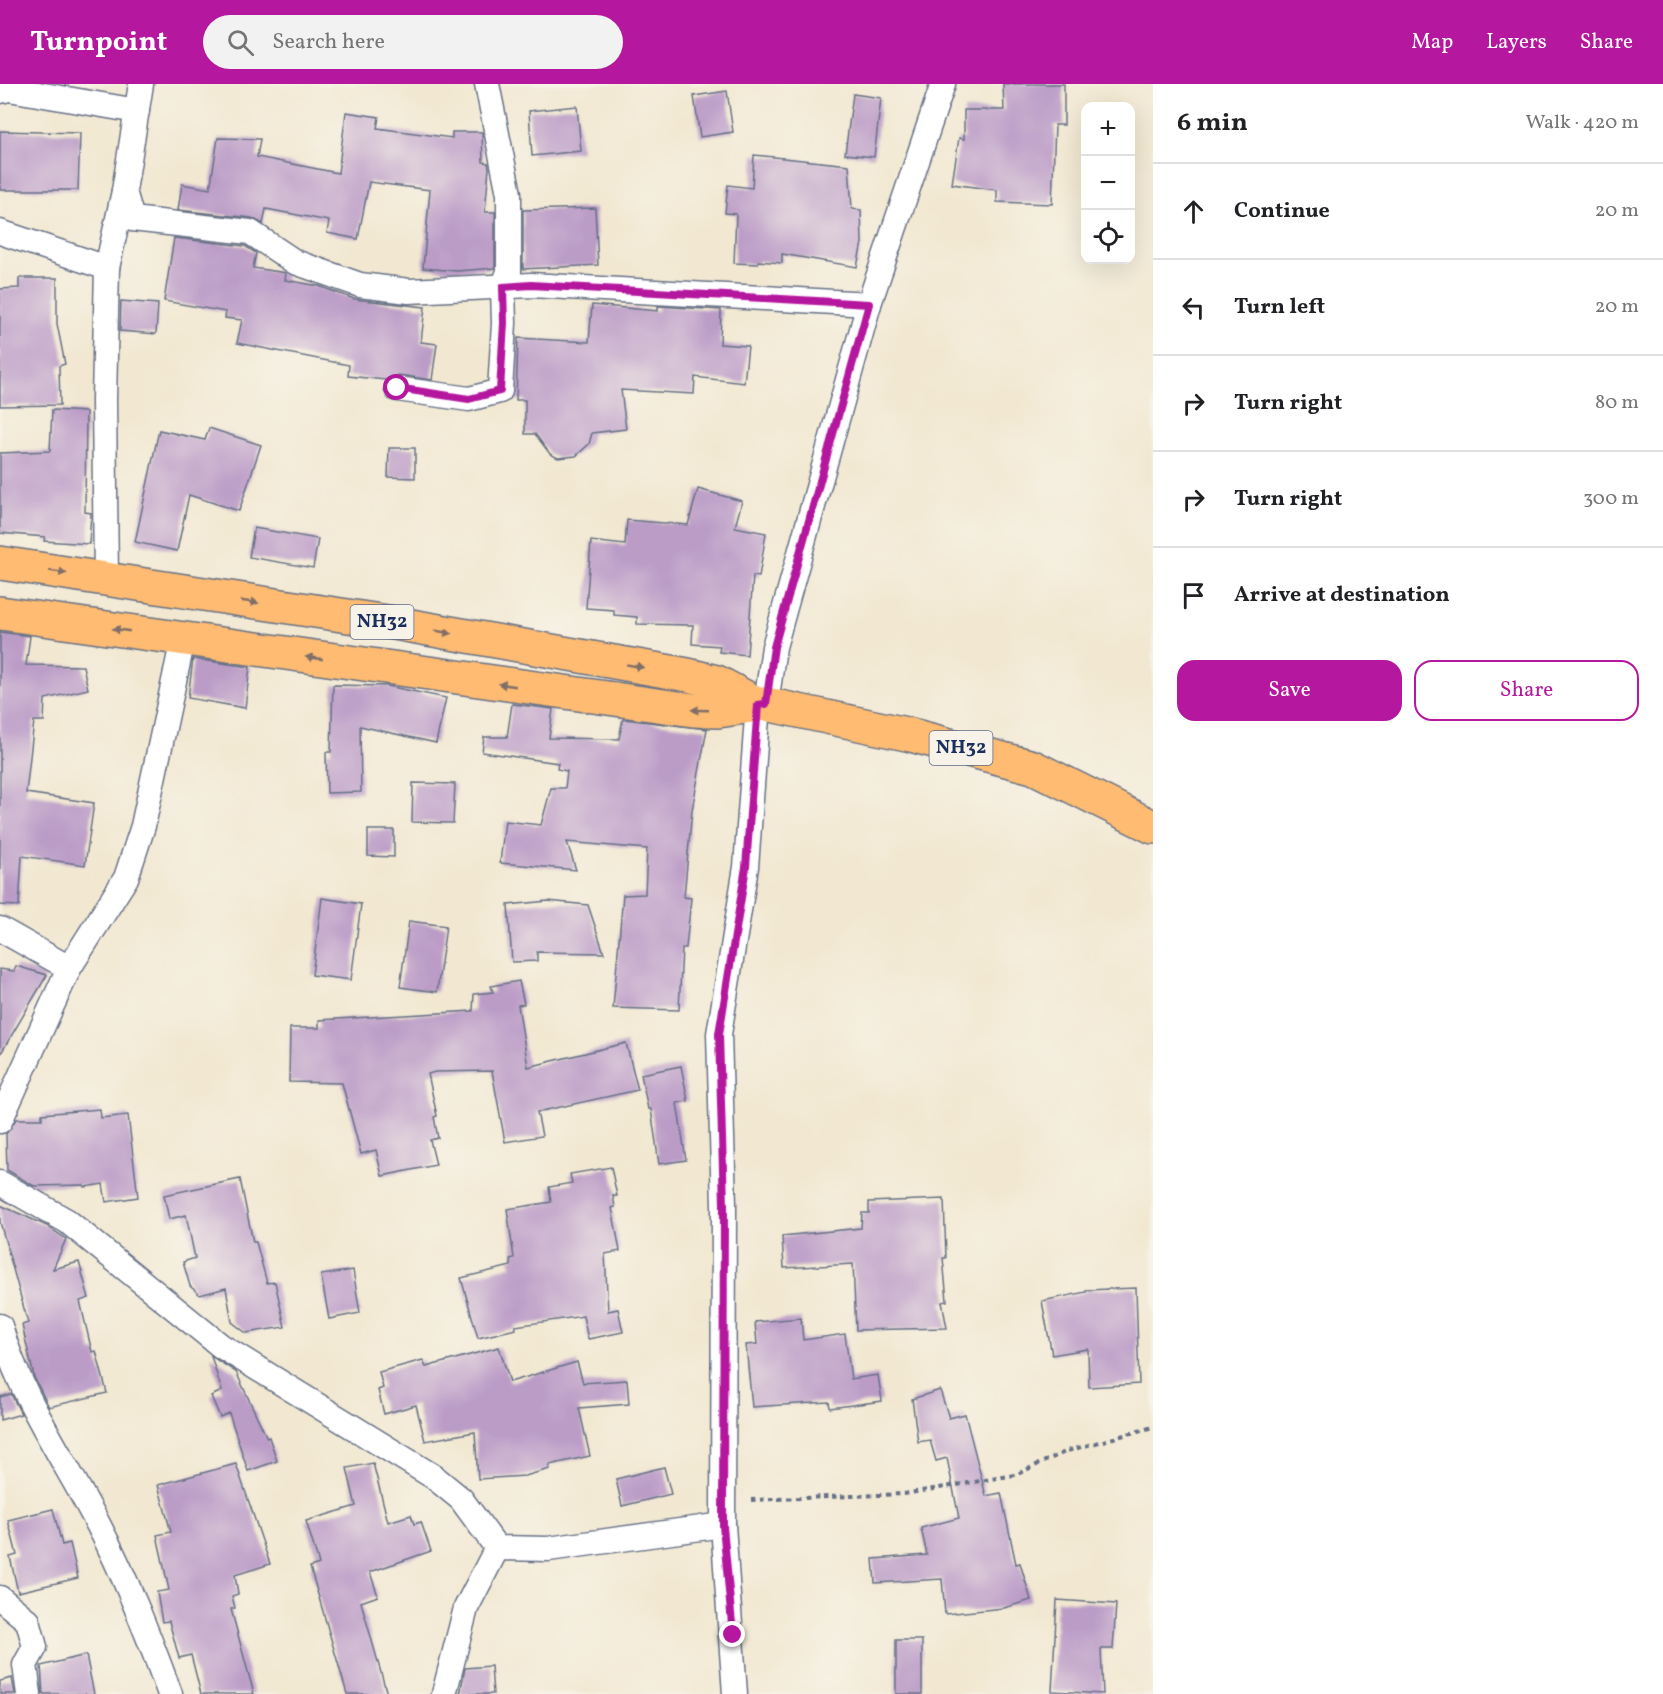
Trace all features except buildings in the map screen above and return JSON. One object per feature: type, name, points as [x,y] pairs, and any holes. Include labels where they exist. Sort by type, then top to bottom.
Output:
[{"type":"main road","name":"NH32","points":[[0,563],[394,623],[688,675],[717,682],[762,704],[911,735],[1033,766],[1153,827]]},
{"type":"main road","name":"NH32","points":[[0,613],[693,710],[718,711],[762,704]]},
{"type":"street","points":[[106,579],[104,400],[107,268],[124,191],[141,84]]},
{"type":"street","points":[[397,388],[469,399],[500,391],[504,323],[503,287],[509,272],[509,194],[488,84]]},
{"type":"street","points":[[735,1694],[723,1526],[724,1205],[719,1034],[746,867],[762,704],[774,647],[869,304],[943,84]]},
{"type":"street","points":[[0,91],[9,89],[137,111]]},
{"type":"street","points":[[124,191],[132,219],[250,232],[295,262],[360,285],[409,291],[531,285],[726,294],[869,304]]},
{"type":"street","points":[[0,232],[107,268]]},
{"type":"street","points":[[0,1121],[69,968],[126,878],[143,826],[183,639]]},
{"type":"street","points":[[0,929],[69,968]]},
{"type":"street","points":[[0,1183],[67,1221],[221,1346],[434,1477],[461,1499],[497,1548]]},
{"type":"street","points":[[0,1326],[10,1360],[100,1527],[170,1694]]},
{"type":"street","points":[[497,1548],[548,1549],[723,1526]]},
{"type":"street","points":[[444,1694],[466,1608],[497,1548]]},
{"type":"street","points":[[0,1598],[28,1621],[35,1647],[25,1665],[29,1694]]},
{"type":"path","points":[[723,1500],[904,1494],[1015,1475],[1066,1451],[1153,1428]]},
{"type":"route","points":[[397,388],[469,399],[500,391],[504,323],[503,287],[531,285],[726,294],[869,304],[774,647],[766,704],[758,705],[746,867],[719,1034],[724,1205],[723,1526],[733,1635]]}]
